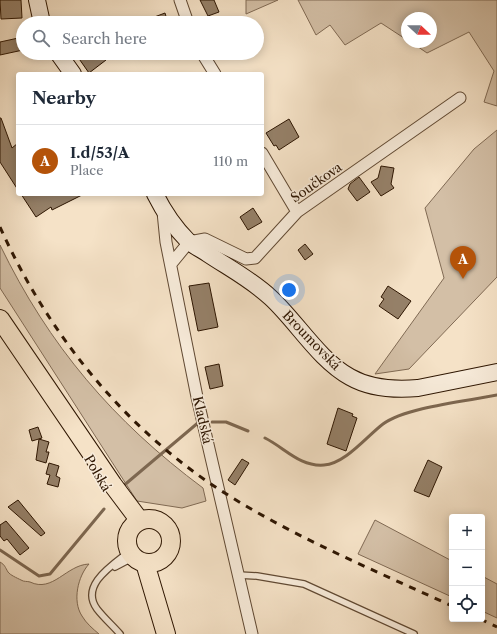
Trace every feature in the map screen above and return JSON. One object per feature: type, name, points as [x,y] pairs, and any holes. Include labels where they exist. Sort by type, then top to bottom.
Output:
[{"type":"main road","points":[[37,0],[40,16]]},
{"type":"main road","points":[[63,60],[72,72]]},
{"type":"main road","name":"Kladská","points":[[156,196],[173,224],[189,242],[253,283],[271,297]]},
{"type":"main road","name":"Broumovská","points":[[271,297],[326,358],[349,376],[363,383],[394,389],[418,388],[497,372]]},
{"type":"main road","name":"Polská","points":[[0,319],[65,415],[135,527]]},
{"type":"main road","points":[[141,558],[168,552],[171,542],[169,532],[157,521],[135,527],[127,542],[141,558],[163,627]]},
{"type":"street","points":[[180,0],[186,16]]},
{"type":"street","points":[[206,60],[214,72]]},
{"type":"street","name":"Součkova","points":[[189,242],[205,239],[250,259],[255,258],[297,212],[460,98]]},
{"type":"street","points":[[264,156],[297,212]]},
{"type":"street","name":"Kladská","points":[[163,209],[166,242],[197,397],[220,490],[252,634]]},
{"type":"street","points":[[171,264],[189,242]]},
{"type":"lane","points":[[120,634],[96,608],[93,602],[92,592],[94,584],[101,575],[141,558]]},
{"type":"lane","points":[[238,575],[256,576],[304,584],[414,634]]},
{"type":"shaded area","points":[[246,0],[278,0],[246,14]]},
{"type":"shaded area","points":[[298,0],[497,0],[497,106],[484,102],[494,71],[469,32],[437,48],[437,12],[401,12],[401,36],[381,23],[345,45],[330,25],[316,35]]},
{"type":"shaded area","points":[[420,48],[437,48],[427,53]]},
{"type":"shaded area","points":[[497,130],[497,277],[409,369],[375,374],[444,278],[425,208],[474,149]]},
{"type":"shaded area","points":[[0,245],[19,282],[40,316],[62,349],[86,379],[140,436],[203,488],[206,501],[182,508],[137,501],[0,288]]},
{"type":"shaded area","points":[[375,520],[449,559],[449,596],[358,554]]},
{"type":"shaded area","points":[[0,562],[12,575],[23,581],[38,584],[46,584],[73,569],[89,564],[79,582],[77,603],[84,619],[99,634],[0,634]]},
{"type":"shaded area","points":[[485,578],[497,584],[497,618],[485,612]]},
{"type":"building","points":[[0,0],[21,0],[22,16],[16,16],[16,18],[1,19]]},
{"type":"building","points":[[200,0],[214,0],[219,12],[208,16]]},
{"type":"building","points":[[165,13],[166,16],[157,16]]},
{"type":"building","points":[[16,39],[16,52],[0,55],[0,42]]},
{"type":"building","points":[[80,60],[106,60],[90,72],[88,72]]},
{"type":"building","points":[[1,118],[12,148],[16,145],[16,187],[0,162]]},
{"type":"building","points":[[289,119],[299,137],[279,150],[276,145],[274,146],[266,133]]},
{"type":"building","points":[[381,166],[394,168],[391,184],[394,188],[381,196],[371,182],[378,178]]},
{"type":"building","points":[[359,177],[370,192],[357,201],[348,189],[350,184]]},
{"type":"building","points":[[22,196],[80,196],[52,210],[51,207],[36,217]]},
{"type":"building","points":[[253,208],[262,222],[248,230],[240,217]]},
{"type":"building","points":[[305,244],[313,254],[305,260],[298,250]]},
{"type":"building","points":[[209,283],[218,327],[198,331],[189,286]]},
{"type":"building","points":[[388,286],[411,301],[398,319],[379,306],[384,299],[381,297]]},
{"type":"building","points":[[219,364],[223,386],[210,389],[205,367]]},
{"type":"building","points":[[338,408],[353,414],[352,416],[357,418],[346,451],[327,444]]},
{"type":"building","points":[[38,427],[42,438],[32,441],[29,430]]},
{"type":"building","points":[[39,439],[49,442],[46,452],[49,452],[46,463],[36,460]]},
{"type":"building","points":[[242,459],[249,463],[235,485],[228,480]]},
{"type":"building","points":[[428,460],[442,467],[429,497],[414,491]]},
{"type":"building","points":[[49,463],[59,466],[56,476],[60,478],[58,487],[47,484],[50,475],[46,474]]},
{"type":"building","points":[[18,500],[45,533],[41,536],[8,507]]},
{"type":"building","points":[[6,521],[29,548],[20,555],[7,539],[4,541],[0,536],[0,525]]},
{"type":"waterway","points":[[265,438],[300,460],[315,465],[324,465],[340,460],[348,455],[383,424],[393,418],[438,405],[497,395]]},
{"type":"waterway","points":[[122,487],[199,422]]},
{"type":"waterway","points":[[212,422],[226,422],[248,431]]},
{"type":"waterway","points":[[0,550],[39,576],[50,574],[104,509]]},
{"type":"railway","points":[[0,227],[19,266],[41,304],[65,340],[91,374],[120,407],[151,437],[185,465],[220,490],[276,523],[334,552],[449,605]]},
{"type":"railway","points":[[485,621],[497,627]]},
{"type":"place","name":"I.d/53/A","points":[[463,279]]}]
